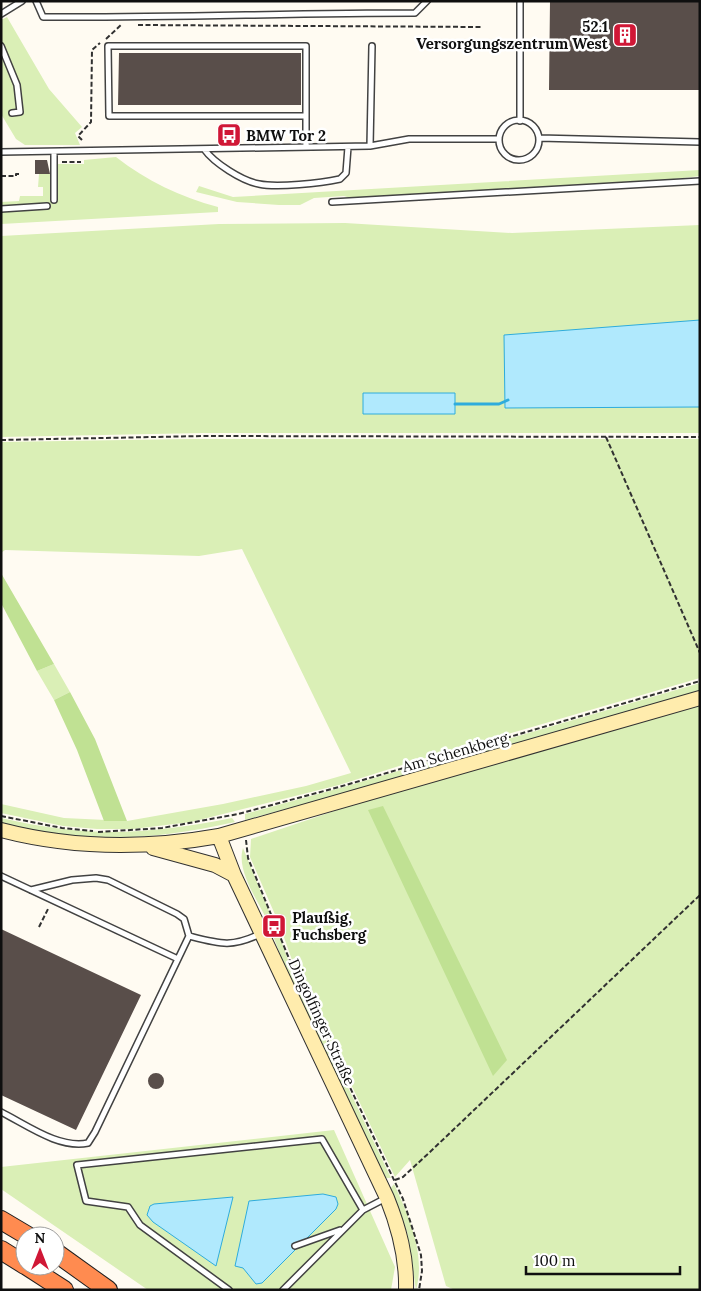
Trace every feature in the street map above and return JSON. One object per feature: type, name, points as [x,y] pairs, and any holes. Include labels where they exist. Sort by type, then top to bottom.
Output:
[{"type":"highway","points":[[1,1220],[15,1228]]},
{"type":"highway","points":[[1,1250],[15,1258]]},
{"type":"highway","points":[[65,1259],[108,1290]]},
{"type":"highway","points":[[43,1276],[64,1290]]},
{"type":"main road","name":"Am Schenkberg","points":[[219,836],[700,698]]},
{"type":"main road","points":[[1,830],[63,842],[96,846],[145,846],[219,836]]},
{"type":"main road","name":"Dingolfinger Straße","points":[[219,836],[234,875],[398,1225],[405,1255],[406,1290]]},
{"type":"main road","points":[[145,846],[215,865],[234,875]]},
{"type":"lane","points":[[1,14],[22,1]]},
{"type":"lane","points":[[36,1],[43,17],[274,13],[415,13],[427,1]]},
{"type":"lane","points":[[520,1],[520,121]]},
{"type":"lane","points":[[1,46],[17,85],[20,112],[12,113]]},
{"type":"lane","points":[[306,116],[109,116],[108,46],[143,50],[306,46],[306,116],[306,147]]},
{"type":"lane","points":[[278,46],[279,53]]},
{"type":"lane","points":[[370,146],[372,46]]},
{"type":"lane","points":[[520,121],[530,124],[538,138],[537,150],[522,161],[514,160],[505,154],[499,139],[505,126],[520,121]]},
{"type":"lane","points":[[538,138],[700,142]]},
{"type":"lane","points":[[1,152],[370,146],[409,139],[499,139]]},
{"type":"lane","points":[[204,149],[211,158],[231,171],[256,184],[263,185],[340,179],[346,173],[348,146]]},
{"type":"lane","points":[[54,152],[54,200]]},
{"type":"lane","points":[[332,202],[700,181]]},
{"type":"lane","points":[[1,209],[47,206]]},
{"type":"lane","points":[[1,876],[178,959]]},
{"type":"lane","points":[[1,1112],[57,1141],[77,1145],[88,1143],[189,936],[184,919],[177,914],[108,880],[85,878],[31,890]]},
{"type":"lane","points":[[189,936],[221,945],[248,940],[262,933]]},
{"type":"lane","points":[[229,1290],[140,1225],[128,1207],[86,1201],[77,1165],[322,1139],[363,1210]]},
{"type":"lane","points":[[284,1290],[343,1229],[384,1192]]},
{"type":"lane","points":[[295,1246],[343,1229]]},
{"type":"path","points":[[54,162],[81,162]]},
{"type":"path","points":[[1,176],[16,176],[16,174],[19,174]]},
{"type":"path","points":[[1,440],[204,436],[700,437]]},
{"type":"path","points":[[606,437],[700,653]]},
{"type":"path","points":[[1,816],[62,828],[97,832],[162,828],[238,814],[340,787],[700,681]]},
{"type":"path","points":[[238,814],[248,858],[290,962],[394,1180],[418,1243],[422,1271],[419,1290]]},
{"type":"path","points":[[384,1192],[394,1180],[403,1177],[431,1151],[700,895]]},
{"type":"path","points":[[39,928],[52,900]]},
{"type":"green space","points":[[7,17],[49,89],[82,127],[75,133],[80,145],[25,145],[16,139],[1,114],[1,52],[15,85],[18,109],[10,111],[15,115],[23,114],[20,84],[1,40],[1,20]]},
{"type":"green space","points":[[116,157],[140,174],[164,187],[218,207],[218,212],[1,224],[1,202],[19,201],[20,196],[43,196],[43,187],[38,187],[39,174],[50,174],[51,164],[84,164],[84,160]]},
{"type":"green space","points":[[700,170],[700,176],[667,180],[354,199],[344,196],[314,198],[300,205],[237,202],[196,192],[199,186],[233,197]]},
{"type":"green space","points":[[345,223],[512,233],[700,225],[700,433],[203,433],[1,437],[1,236],[219,224]],"holes":[[[363,393],[455,393],[455,414],[363,414]]]},
{"type":"green space","points":[[188,439],[700,439],[700,678],[339,785],[191,822],[133,829],[97,829],[63,826],[1,813],[1,804],[64,818],[127,821],[223,804],[306,786],[351,773],[242,549],[199,556],[5,550],[1,553],[1,442]]},
{"type":"green space","points":[[1,573],[54,664],[37,671],[1,603]]},
{"type":"green space","points":[[54,664],[70,692],[54,700],[37,671]]},
{"type":"green space","points":[[700,683],[700,692],[386,782],[245,820],[245,814]]},
{"type":"green space","points":[[70,692],[95,739],[127,821],[104,821],[77,750],[54,700]]},
{"type":"green space","points":[[700,704],[700,1290],[455,1290],[446,1286],[410,1160],[395,1177],[292,960],[280,926],[250,857],[251,839],[364,801]]},
{"type":"green space","points":[[383,806],[507,1060],[493,1076],[368,810]]},
{"type":"green space","points":[[1,818],[61,829],[116,832],[171,828],[232,818],[235,822],[174,833],[118,838],[91,837],[33,830],[1,823]]},
{"type":"green space","points":[[243,848],[271,916],[266,918],[242,866]]},
{"type":"green space","points":[[277,929],[289,963],[391,1178],[385,1178],[284,964],[271,931]]},
{"type":"green space","points":[[334,1130],[395,1267],[391,1290],[148,1290],[65,1233],[65,1226],[55,1226],[1,1189],[1,1167]]},
{"type":"green space","points":[[394,1184],[410,1222],[417,1250],[419,1277],[416,1290],[407,1232],[390,1189]]},
{"type":"water","points":[[700,320],[700,407],[505,408],[504,335]]},
{"type":"water","points":[[363,393],[455,393],[455,414],[363,414]]},
{"type":"water","points":[[323,1194],[336,1197],[338,1204],[336,1209],[262,1283],[256,1284],[243,1268],[235,1266],[249,1201]]},
{"type":"water","points":[[233,1197],[216,1266],[153,1222],[147,1215],[150,1206],[154,1204]]},
{"type":"building","name":"52.1 Versorgungszentrum West","points":[[550,1],[700,1],[700,90],[549,90]]},
{"type":"building","points":[[119,53],[301,53],[301,105],[118,105]]},
{"type":"building","points":[[35,160],[47,160],[50,174],[35,174]]},
{"type":"building","points":[[1,929],[141,995],[76,1130],[1,1095]]},
{"type":"building","points":[[156,1073],[164,1081],[156,1089],[148,1081]]},
{"type":"waterway","points":[[455,404],[499,404],[508,400]]},
{"type":"place","name":"52.1 Versorgungszentrum West","points":[[625,35]]},
{"type":"place","name":"BMW Tor 2","points":[[229,135]]},
{"type":"place","name":"Plaußig, Fuchsberg","points":[[274,926]]}]
